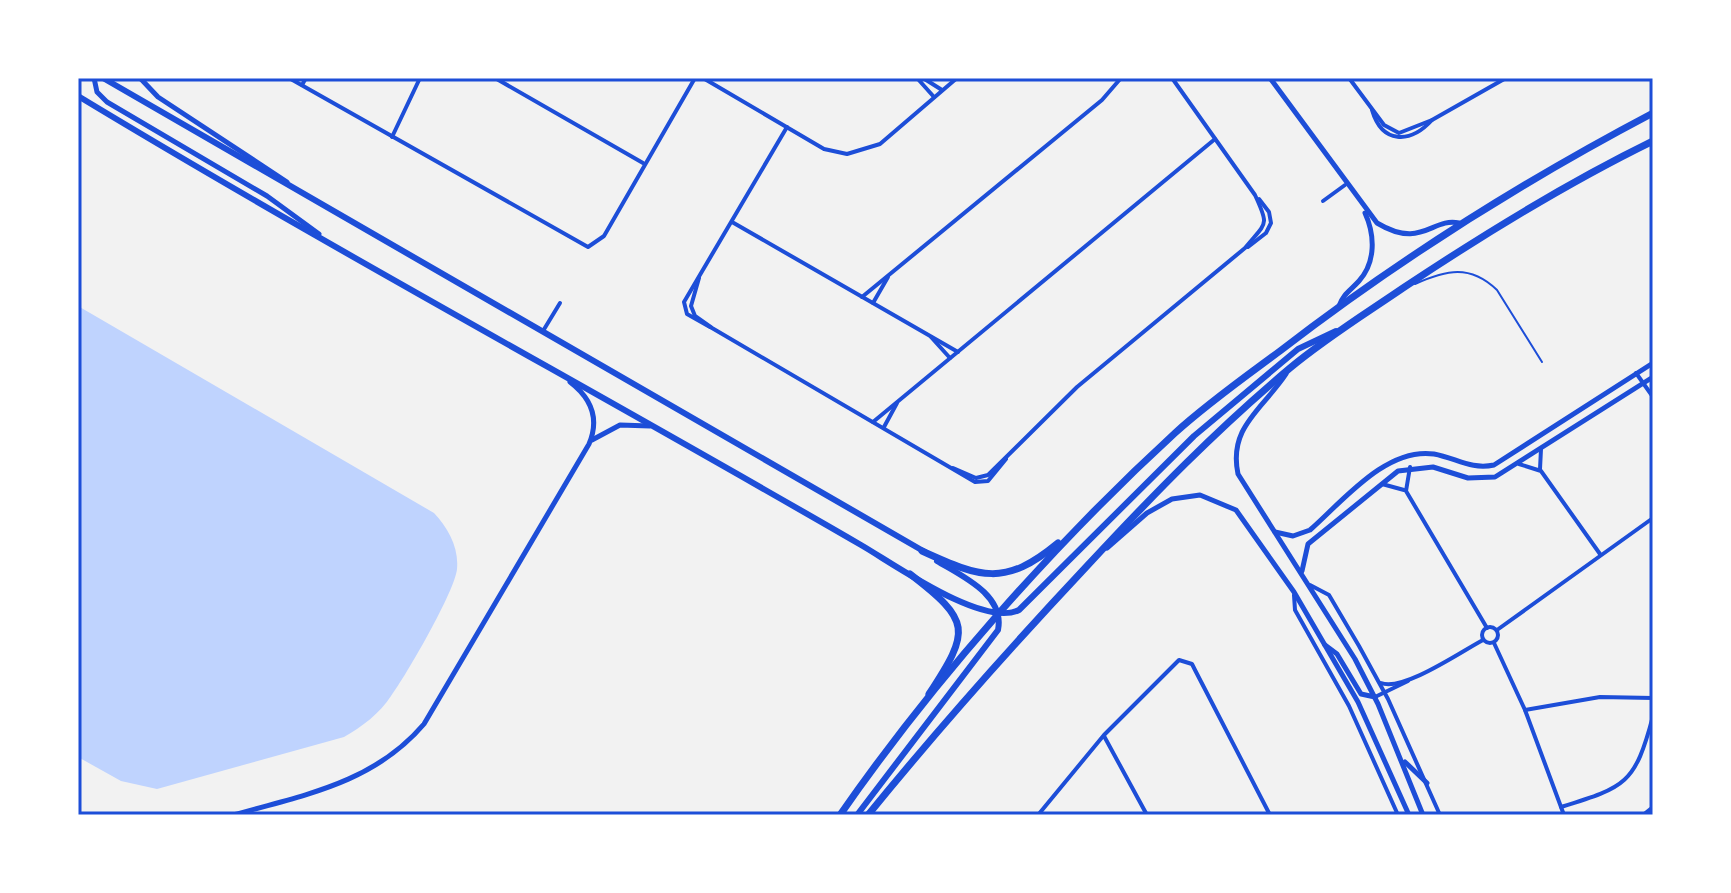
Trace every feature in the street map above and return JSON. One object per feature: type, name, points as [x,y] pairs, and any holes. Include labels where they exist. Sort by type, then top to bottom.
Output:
[{"type":"main road","points":[[103,78],[922,551],[979,588],[1000,615],[998,630],[857,815]]},
{"type":"main road","points":[[78,96],[341,252],[570,382],[658,427],[910,574],[979,610],[1000,615],[1019,610],[1183,446],[1257,382],[1298,349],[1339,330]]},
{"type":"main road","points":[[922,551],[976,574],[1012,573],[1029,566],[1078,526],[1178,431],[1339,306],[1459,223],[1653,113]]},
{"type":"main road","points":[[868,815],[993,666],[1099,553],[1197,450],[1291,367],[1339,330],[1536,202],[1653,141]]},
{"type":"main road","points":[[840,815],[910,722],[1078,526]]},
{"type":"main road","points":[[910,574],[948,604],[956,618],[959,639],[950,662],[910,722]]},
{"type":"street","points":[[94,78],[97,92],[107,102],[267,196],[341,252]]},
{"type":"street","points":[[140,78],[158,97],[297,190]]},
{"type":"street","points":[[289,78],[588,247],[600,242],[695,78]]},
{"type":"street","points":[[302,85],[306,78]]},
{"type":"street","points":[[392,137],[420,78]]},
{"type":"street","points":[[495,78],[643,163]]},
{"type":"street","points":[[703,78],[835,153],[858,153],[880,144],[957,78]]},
{"type":"street","points":[[917,78],[934,97]]},
{"type":"street","points":[[923,78],[942,90]]},
{"type":"street","points":[[862,297],[1102,100],[1121,78]]},
{"type":"street","points":[[787,127],[699,278],[690,299],[691,310],[712,328],[975,482],[984,482],[1077,387],[1266,233],[1271,223],[1269,212],[1172,78]]},
{"type":"street","points":[[1270,78],[1363,209],[1386,229],[1406,234],[1426,233],[1451,222],[1459,223]]},
{"type":"street","points":[[1349,78],[1385,133],[1397,139],[1408,138],[1432,120],[1506,78]]},
{"type":"street","points":[[873,422],[1215,139]]},
{"type":"street","points":[[1323,201],[1345,185]]},
{"type":"street","points":[[1339,306],[1343,295],[1363,276],[1371,259],[1372,233],[1363,209]]},
{"type":"street","points":[[732,222],[958,352]]},
{"type":"street","points":[[873,303],[892,272]]},
{"type":"street","points":[[543,331],[560,303]]},
{"type":"street","points":[[926,333],[950,358]]},
{"type":"street","points":[[1273,531],[1284,535],[1302,534],[1387,464],[1410,455],[1436,455],[1470,467],[1494,465],[1653,363]]},
{"type":"street","points":[[1291,367],[1245,422],[1235,447],[1235,461],[1243,487],[1303,573],[1375,697],[1423,815]]},
{"type":"street","points":[[1636,373],[1653,397]]},
{"type":"street","points":[[1303,573],[1304,552],[1308,544],[1379,485],[1410,467],[1433,467],[1482,479],[1495,477],[1653,377]]},
{"type":"street","points":[[570,382],[583,392],[593,413],[589,444]]},
{"type":"street","points":[[884,428],[902,398]]},
{"type":"street","points":[[233,815],[347,782],[378,766],[414,736],[480,634],[589,444],[606,430],[620,425],[658,427]]},
{"type":"street","points":[[1541,449],[1541,471],[1600,554]]},
{"type":"street","points":[[1519,464],[1541,471]]},
{"type":"street","points":[[1406,491],[1410,467]]},
{"type":"street","points":[[1379,485],[1393,484],[1406,491],[1487,628],[1497,630],[1653,518]]},
{"type":"street","points":[[1099,553],[1159,505],[1200,495],[1225,503],[1246,519],[1325,644],[1381,747],[1409,815]]},
{"type":"street","points":[[1348,497],[1348,504],[1354,506]]},
{"type":"street","points":[[1310,585],[1329,595],[1386,694],[1440,815]]},
{"type":"street","points":[[1294,592],[1295,610],[1349,706],[1398,815]]},
{"type":"street","points":[[1483,640],[1487,628]]},
{"type":"street","points":[[1494,643],[1499,637],[1497,630]]},
{"type":"street","points":[[1325,644],[1337,654],[1361,694],[1375,697],[1386,694],[1483,640],[1494,643],[1525,710],[1564,815]]},
{"type":"street","points":[[1038,815],[1104,735],[1173,662],[1186,661],[1195,670],[1270,815]]},
{"type":"street","points":[[1378,680],[1391,686],[1410,679]]},
{"type":"street","points":[[1525,710],[1600,697],[1653,698]]},
{"type":"street","points":[[1561,807],[1608,792],[1627,778],[1641,758],[1653,716]]},
{"type":"street","points":[[1104,735],[1147,815]]},
{"type":"street","points":[[1402,760],[1427,783]]},
{"type":"street","points":[[1643,815],[1653,809]]},
{"type":"lane","points":[[1396,293],[1448,271],[1475,274],[1497,290],[1542,362]]},
{"type":"water","points":[[78,306],[434,513],[444,525],[452,538],[457,561],[448,595],[398,686],[382,708],[357,729],[344,737],[157,789],[121,781],[78,757]]}]
